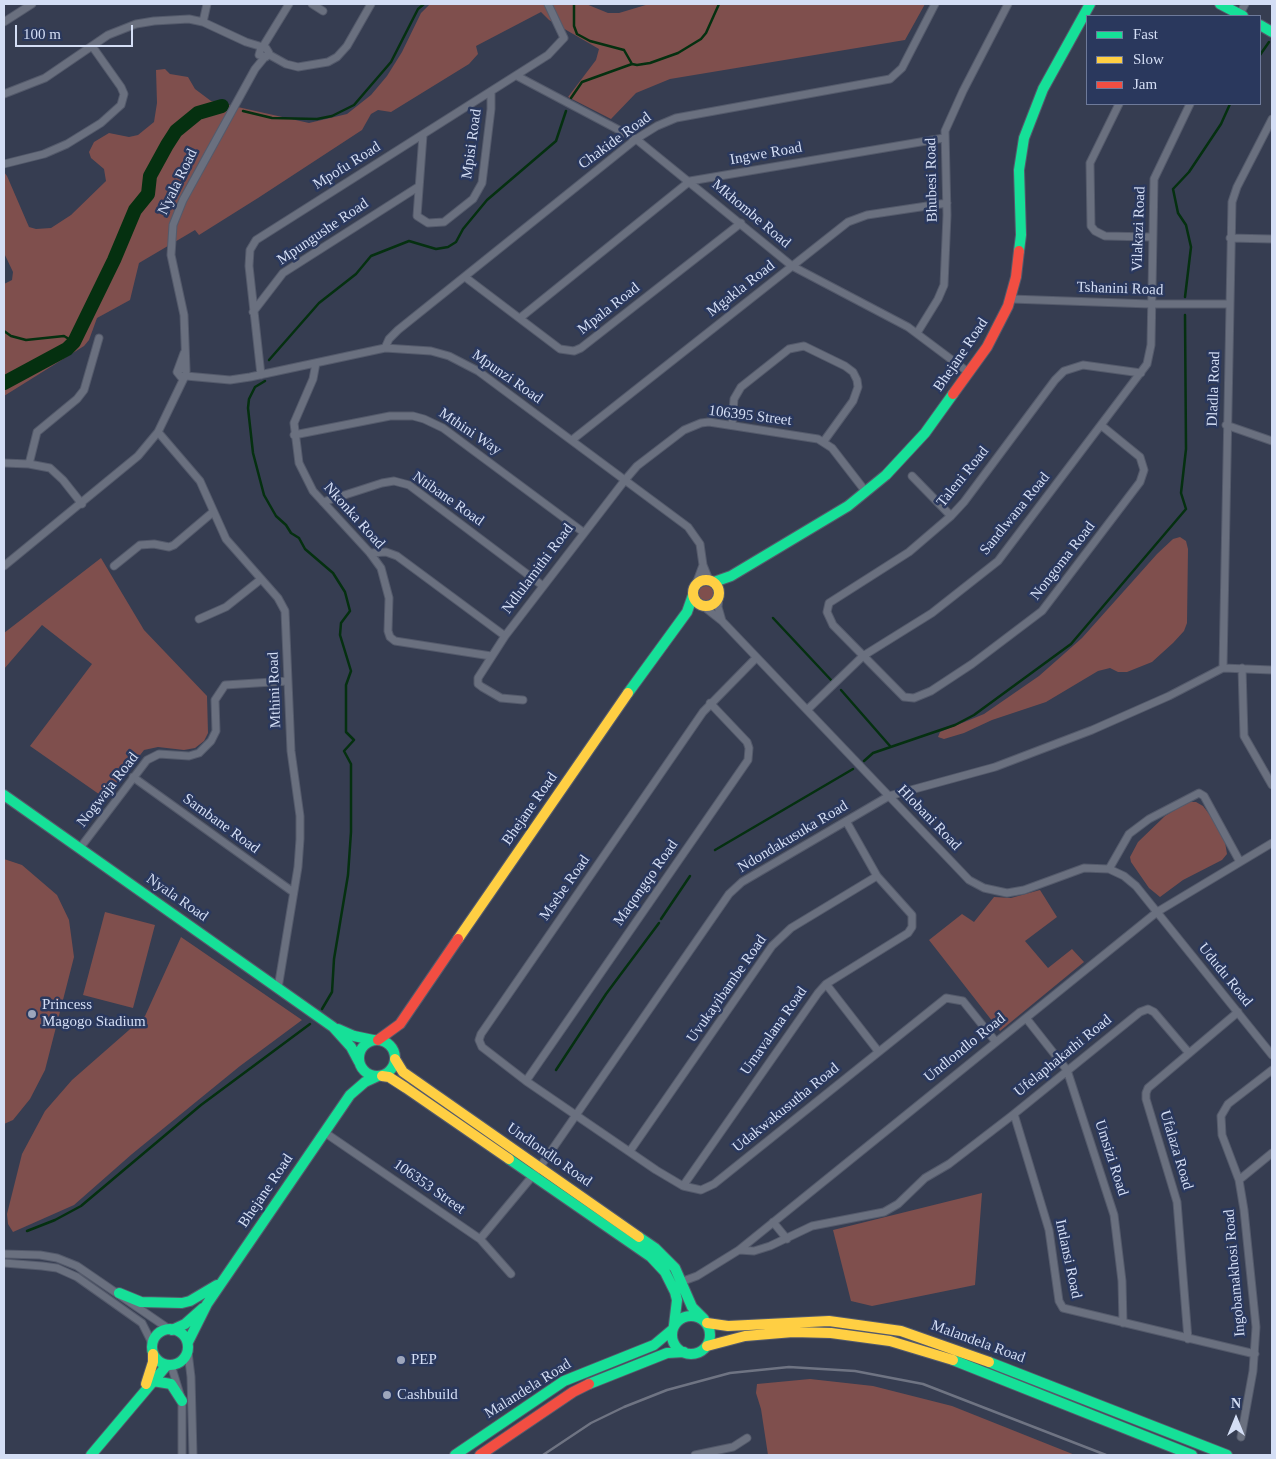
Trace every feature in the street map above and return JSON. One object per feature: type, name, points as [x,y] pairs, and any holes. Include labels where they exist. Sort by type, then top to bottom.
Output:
[{"type":"main road","name":"Bhejane Road","points":[[715,588],[731,576],[828,518],[866,492],[913,448],[987,347],[1011,298],[1020,257],[1019,170],[1024,138],[1043,89],[1090,4]]},
{"type":"main road","points":[[1220,4],[1239,15]]},
{"type":"main road","points":[[1261,26],[1272,32]]},
{"type":"main road","points":[[702,580],[715,588],[713,605],[702,606],[693,595],[696,584],[702,580]]},
{"type":"main road","name":"Bhejane Road","points":[[376,1040],[400,1024],[631,689],[687,612],[693,595]]},
{"type":"main road","name":"Bhejane Road","points":[[687,612],[702,606]]},
{"type":"main road","name":"Nyala Road","points":[[4,795],[333,1027],[354,1036],[376,1040]]},
{"type":"main road","name":"Bhejane Road","points":[[394,1055],[400,1024]]},
{"type":"main road","name":"Nyala Road","points":[[333,1027],[351,1047],[359,1065]]},
{"type":"main road","points":[[376,1040],[386,1042],[394,1055],[390,1071],[380,1076],[368,1074],[359,1065],[361,1048],[376,1040]]},
{"type":"main road","name":"Undlondlo Road","points":[[394,1055],[403,1072],[655,1248],[674,1268],[677,1283],[674,1327]]},
{"type":"main road","name":"Bhejane Road","points":[[350,1095],[359,1065]]},
{"type":"main road","name":"Bhejane Road","points":[[170,1329],[185,1324],[207,1304],[350,1095],[365,1082],[380,1076]]},
{"type":"main road","name":"Undlondlo Road","points":[[380,1076],[389,1077],[406,1088],[651,1257],[677,1283],[692,1307],[705,1321]]},
{"type":"main road","points":[[119,1293],[148,1303],[182,1303],[212,1289],[228,1275]]},
{"type":"main road","name":"Bhejane Road","points":[[188,1347],[207,1304]]},
{"type":"main road","points":[[696,1316],[705,1321],[711,1337],[707,1346],[699,1352],[684,1352],[674,1343],[674,1327],[680,1319],[696,1316]]},
{"type":"main road","name":"Malandela Road","points":[[705,1321],[728,1326],[829,1321],[901,1332],[972,1355],[1226,1455]]},
{"type":"main road","name":"Malandela Road","points":[[456,1455],[564,1382],[588,1370],[654,1345],[665,1338],[674,1327]]},
{"type":"main road","points":[[91,1455],[142,1392],[169,1365],[182,1361],[188,1347],[180,1332],[170,1329],[158,1334],[152,1349],[150,1374],[142,1392]]},
{"type":"main road","name":"Malandela Road","points":[[707,1346],[745,1336],[793,1332],[831,1333],[890,1341],[928,1351],[973,1367],[1192,1455]]},
{"type":"main road","points":[[152,1349],[160,1363],[169,1365]]},
{"type":"main road","name":"Malandela Road","points":[[480,1455],[573,1392],[588,1384],[667,1353],[684,1352]]},
{"type":"main road","points":[[153,1381],[160,1380],[171,1384],[182,1401]]},
{"type":"street","points":[[4,22],[30,4]]},
{"type":"street","points":[[203,22],[207,4]]},
{"type":"street","name":"Nyala Road","points":[[4,566],[125,468],[158,432],[184,372],[184,315],[171,255],[173,225],[183,200],[289,4]]},
{"type":"street","points":[[312,4],[323,11]]},
{"type":"street","points":[[4,94],[45,78],[108,35],[136,24],[171,19],[203,22],[246,42],[286,64],[306,68],[328,62],[337,57],[347,46],[371,4]]},
{"type":"street","name":"Mpofu Road","points":[[261,375],[253,312],[249,256],[256,240],[548,55],[564,38],[548,4]]},
{"type":"street","name":"Chakide Road","points":[[385,348],[389,339],[398,330],[636,139],[664,122],[676,118],[890,79],[902,68],[935,4]]},
{"type":"street","name":"Bhubesi Road","points":[[917,333],[938,299],[944,285],[947,203],[944,138],[948,123],[962,91],[1008,4]]},
{"type":"street","points":[[4,164],[44,154],[67,144],[101,123],[121,105],[124,94],[121,87],[92,46]]},
{"type":"street","name":"Mkhombe Road","points":[[517,76],[636,139],[792,266],[917,333],[968,372]]},
{"type":"street","name":"Mpisi Road","points":[[423,135],[417,216],[428,223],[444,222],[451,218],[479,191],[484,171],[491,109],[491,92]]},
{"type":"street","points":[[1119,105],[1090,163],[1091,226],[1095,231],[1105,236],[1151,237]]},
{"type":"street","name":"Vilakazi Road","points":[[1150,304],[1151,237],[1156,173],[1190,105]]},
{"type":"street","name":"Dladla Road","points":[[1223,668],[1230,238],[1234,194],[1272,119]]},
{"type":"street","name":"Ingwe Road","points":[[520,318],[690,182],[944,138]]},
{"type":"street","name":"Mpungushe Road","points":[[253,312],[284,273],[418,187]]},
{"type":"street","name":"Mgakla Road","points":[[572,440],[840,228],[866,216],[947,203]]},
{"type":"street","name":"Mpala Road","points":[[465,277],[560,349],[574,351],[582,348],[741,223]]},
{"type":"street","points":[[1230,238],[1272,239]]},
{"type":"street","name":"Tshanini Road","points":[[1011,298],[1150,304],[1229,304]]},
{"type":"street","name":"Sandlwana Road","points":[[807,710],[863,656],[932,613],[998,561],[1141,373],[1150,353],[1150,304]]},
{"type":"street","points":[[29,464],[36,432],[77,399],[84,390],[100,338]]},
{"type":"street","points":[[732,425],[734,399],[741,387],[789,349],[804,346],[849,368],[857,380],[858,387],[853,401],[824,441],[838,455],[866,492]]},
{"type":"street","name":"Mpunzi Road","points":[[184,372],[230,380],[385,348],[431,351],[464,362],[572,440],[696,534],[700,544],[703,565],[715,588]]},
{"type":"street","name":"Nkonka Road","points":[[316,363],[313,379],[294,423],[296,454],[303,473],[313,491],[370,553],[381,568],[387,583],[389,598],[388,631],[390,637],[395,641],[491,656]]},
{"type":"street","name":"Taleni Road","points":[[863,656],[827,617],[829,603],[909,552],[951,516],[964,502],[1055,380],[1064,371],[1083,365],[1141,373]]},
{"type":"street","name":"Mthini Way","points":[[294,435],[390,416],[424,418],[444,428],[583,532]]},
{"type":"street","name":"106395 Street","points":[[625,480],[645,460],[694,425],[709,422],[809,437],[824,441]]},
{"type":"street","points":[[1226,425],[1272,440]]},
{"type":"street","name":"Nongoma Road","points":[[863,656],[904,697],[914,698],[931,691],[972,664],[1042,611],[1143,475],[1144,466],[1140,457],[1102,426]]},
{"type":"street","name":"Mthini Road","points":[[158,432],[200,481],[226,539],[260,580],[278,598],[285,611],[291,751],[300,831],[298,867],[278,988]]},
{"type":"street","points":[[4,464],[45,466],[56,473],[82,504]]},
{"type":"street","points":[[912,476],[951,516]]},
{"type":"street","name":"Ndlulamithi Road","points":[[523,700],[501,698],[478,684],[478,678],[505,636],[583,532],[625,480]]},
{"type":"street","name":"Ntibane Road","points":[[324,502],[382,483],[394,481],[409,485],[543,586]]},
{"type":"street","points":[[114,566],[140,545],[154,544],[169,547],[174,545],[213,512]]},
{"type":"street","points":[[370,553],[386,552],[396,556],[505,636]]},
{"type":"street","points":[[696,584],[703,565]]},
{"type":"street","points":[[199,618],[226,607],[260,580]]},
{"type":"street","points":[[715,588],[722,622]]},
{"type":"street","name":"Hlobani Road","points":[[702,606],[722,622],[969,880],[984,888],[1007,892],[1024,890],[1084,868],[1109,869],[1124,876],[1136,886],[1157,912]]},
{"type":"street","name":"Msebe Road","points":[[576,1116],[482,1047],[479,1040],[481,1034],[710,703],[756,658]]},
{"type":"street","name":"Ndondakusuka Road","points":[[480,1240],[540,1167],[729,894],[742,882],[890,796],[969,776],[1004,764],[1169,696],[1223,668],[1272,670]]},
{"type":"street","points":[[1242,668],[1244,736],[1272,785]]},
{"type":"street","name":"Nogwaja Road","points":[[80,848],[141,766],[152,756],[158,754],[189,756],[206,747],[216,731],[216,700],[224,685],[288,681]]},
{"type":"street","name":"Maqongqo Road","points":[[526,1080],[748,760],[749,748],[747,742],[710,703]]},
{"type":"street","name":"Sambane Road","points":[[133,778],[293,892]]},
{"type":"street","points":[[1109,869],[1129,834],[1149,819],[1199,793],[1204,796],[1240,862]]},
{"type":"street","name":"Umavalana Road","points":[[683,1186],[826,984],[908,933],[912,927],[912,916],[876,876],[846,822]]},
{"type":"street","name":"Undlondlo Road","points":[[677,1283],[697,1276],[739,1250],[1157,912],[1272,843]]},
{"type":"street","name":"Uvukayibambe Road","points":[[630,1151],[772,946],[791,928],[876,876]]},
{"type":"street","name":"Ududu Road","points":[[1157,912],[1272,1054]]},
{"type":"street","points":[[826,984],[878,1051]]},
{"type":"street","name":"Udakwakusutha Road","points":[[683,1186],[701,1190],[714,1184],[946,998],[952,997],[963,1001],[996,1042]]},
{"type":"street","name":"Ufelaphakathi Road","points":[[739,1250],[754,1251],[787,1239],[824,1222],[884,1212],[905,1199],[925,1178],[948,1164],[1014,1114],[1140,1012],[1148,1009],[1154,1012],[1189,1052]]},
{"type":"street","name":"Ufalaza Road","points":[[1188,1339],[1177,1202],[1146,1099],[1148,1088],[1238,1012]]},
{"type":"street","name":"Umsizi Road","points":[[1026,1018],[1067,1070],[1114,1215],[1122,1281],[1123,1323]]},
{"type":"street","name":"Ingobamakhosi Road","points":[[1241,1437],[1255,1354],[1254,1302],[1239,1180],[1222,1135],[1221,1116],[1228,1104],[1272,1070]]},
{"type":"street","name":"Intlansi Road","points":[[1014,1114],[1049,1230],[1060,1305],[1067,1310],[1255,1354]]},
{"type":"street","points":[[576,1116],[683,1186]]},
{"type":"street","name":"106353 Street","points":[[324,1132],[480,1240],[511,1274]]},
{"type":"street","points":[[1239,1180],[1272,1152]]},
{"type":"street","points":[[773,1222],[787,1239]]},
{"type":"street","points":[[4,1254],[40,1256],[68,1262],[88,1272],[170,1329]]},
{"type":"street","points":[[4,1263],[49,1267],[77,1277],[142,1323],[152,1349]]},
{"type":"street","points":[[188,1347],[191,1377],[192,1455]]},
{"type":"street","points":[[169,1365],[180,1388],[182,1401],[182,1455]]},
{"type":"street","points":[[182,1433],[192,1433]]},
{"type":"street","points":[[695,1455],[724,1453],[747,1438]]},
{"type":"shaded area","points":[[430,4],[586,4],[608,13],[619,13],[649,4],[925,4],[905,40],[670,79],[636,93],[611,119],[568,97],[596,60],[599,49],[549,20],[541,12],[476,46],[478,54],[469,64],[391,112],[378,110],[371,114],[362,130],[199,235],[195,230],[139,263],[130,300],[97,318],[89,340],[84,346],[4,396],[4,284],[12,280],[13,272],[4,253],[4,172],[29,227],[36,229],[51,228],[71,215],[106,181],[104,169],[91,158],[89,152],[94,142],[109,133],[129,137],[138,135],[154,122],[157,103],[156,70],[165,69],[170,74],[188,77],[195,89],[211,101],[309,123],[347,114],[371,95],[387,76],[402,52],[421,13]]},
{"type":"shaded area","points":[[1180,537],[1186,541],[1188,549],[1187,623],[1184,631],[1152,662],[1127,672],[1118,672],[1110,668],[1098,671],[1046,702],[992,720],[964,733],[944,739],[938,737],[940,732],[984,714],[1039,676],[1082,638],[1157,554],[1173,539]]},
{"type":"shaded area","points":[[101,558],[144,630],[207,696],[208,733],[204,741],[195,748],[184,750],[158,747],[144,750],[106,799],[30,746],[92,664],[42,625],[4,669],[4,633]]},
{"type":"shaded area","points":[[706,586],[714,594],[706,602],[698,594]]},
{"type":"shaded area","points":[[1188,802],[1196,802],[1203,806],[1216,823],[1225,842],[1227,854],[1222,860],[1183,880],[1160,897],[1149,888],[1131,862],[1130,857],[1138,842],[1165,816]]},
{"type":"shaded area","name":"Princess Magogo Stadium","points":[[4,859],[22,865],[57,895],[69,920],[74,957],[45,1070],[30,1099],[13,1120],[4,1124]]},
{"type":"shaded area","points":[[1040,890],[1057,917],[1025,941],[1048,968],[1072,949],[1084,962],[1000,1031],[929,940],[962,914],[974,922],[994,897],[1011,898]]},
{"type":"shaded area","points":[[105,912],[155,925],[133,1008],[83,995]]},
{"type":"shaded area","points":[[181,937],[302,1020],[240,1066],[132,1154],[74,1205],[13,1232],[8,1224],[7,1214],[22,1154],[45,1111],[72,1080],[145,1016]]},
{"type":"shaded area","points":[[982,1193],[975,1285],[872,1306],[851,1301],[833,1230]]},
{"type":"shaded area","points":[[810,1379],[873,1386],[952,1406],[1075,1455],[768,1455],[761,1409],[756,1393],[757,1384]]},
{"type":"waterway","points":[[243,111],[272,118],[317,119],[332,116],[354,105],[391,62],[418,9],[424,4]]},
{"type":"waterway","points":[[574,4],[574,26],[577,34],[590,41],[624,50],[632,64],[637,65],[650,63],[678,53],[701,39],[706,33],[719,4]]},
{"type":"waterway","points":[[1261,54],[1269,42]]},
{"type":"waterway","points":[[571,98],[582,82],[632,64]]},
{"type":"waterway","points":[[1185,297],[1191,247],[1186,225],[1178,213],[1173,189],[1189,172],[1221,124],[1230,105]]},
{"type":"waterway","points":[[4,383],[67,349],[74,342],[114,260],[135,210],[148,194],[150,176],[167,145],[176,131],[198,113],[222,106]]},
{"type":"waterway","points":[[269,360],[319,303],[356,274],[371,256],[409,241],[436,249],[448,247],[456,242],[463,229],[487,200],[556,141],[566,111]]},
{"type":"waterway","points":[[864,761],[873,753],[955,725],[974,715],[1071,644],[1186,509],[1181,493],[1186,449],[1185,315]]},
{"type":"waterway","points":[[4,331],[11,336],[26,340],[64,336],[74,342]]},
{"type":"waterway","points":[[265,381],[255,387],[249,399],[248,408],[253,453],[264,495],[276,516],[286,525],[291,533],[299,538],[305,549],[333,573],[345,592],[350,611],[341,623],[340,635],[351,671],[346,685],[346,732],[354,740],[344,751],[351,764],[351,832],[348,875],[334,959],[332,992],[322,1009]]},
{"type":"waterway","points":[[773,618],[831,680]]},
{"type":"waterway","points":[[841,690],[890,746]]},
{"type":"waterway","points":[[715,850],[853,769]]},
{"type":"waterway","points":[[661,919],[690,876]]},
{"type":"waterway","points":[[556,1070],[606,994],[659,923]]},
{"type":"waterway","points":[[27,1231],[55,1220],[81,1206],[201,1105],[310,1024]]},
{"type":"railway","points":[[543,1455],[591,1423],[624,1407],[667,1390],[730,1373],[789,1367],[855,1371],[923,1384],[1106,1455]]},
{"type":"traffic: fast","points":[[1019,251],[1021,235],[1019,170],[1024,138],[1043,89],[1090,4]]},
{"type":"traffic: fast","points":[[1220,4],[1241,15]]},
{"type":"traffic: fast","points":[[1261,26],[1272,32]]},
{"type":"traffic: fast","points":[[714,582],[731,576],[848,506],[886,475],[925,433],[953,394]]},
{"type":"traffic: fast","points":[[628,693],[687,612],[693,595]]},
{"type":"traffic: fast","points":[[4,795],[333,1027],[351,1047],[359,1062]]},
{"type":"traffic: fast","points":[[338,1029],[354,1036],[373,1040]]},
{"type":"traffic: fast","points":[[377,1040],[384,1041],[390,1045],[394,1051],[395,1058],[394,1065],[390,1071],[384,1075],[377,1076],[370,1075],[364,1071],[360,1065],[359,1058],[360,1051],[364,1045],[370,1041],[377,1040]]},
{"type":"traffic: fast","points":[[188,1342],[207,1304],[350,1095],[365,1082],[378,1076]]},
{"type":"traffic: fast","points":[[509,1159],[651,1257],[665,1272],[675,1292],[677,1300],[674,1325]]},
{"type":"traffic: fast","points":[[639,1237],[655,1248],[675,1268],[692,1307],[704,1319]]},
{"type":"traffic: fast","points":[[119,1293],[141,1302],[182,1303],[190,1301],[217,1285]]},
{"type":"traffic: fast","points":[[172,1330],[185,1324],[203,1308]]},
{"type":"traffic: fast","points":[[691,1316],[705,1321],[710,1335],[705,1349],[691,1354],[677,1349],[672,1335],[677,1321],[691,1316]]},
{"type":"traffic: fast","points":[[170,1329],[177,1330],[183,1334],[187,1340],[188,1347],[187,1354],[183,1360],[177,1364],[170,1365],[163,1364],[157,1360],[153,1354],[152,1347],[153,1340],[157,1334],[163,1330],[170,1329]]},
{"type":"traffic: fast","points":[[455,1455],[564,1381],[654,1345],[673,1329]]},
{"type":"traffic: fast","points":[[589,1384],[667,1353],[684,1352]]},
{"type":"traffic: fast","points":[[953,1360],[1192,1455]]},
{"type":"traffic: fast","points":[[989,1362],[1227,1455]]},
{"type":"traffic: fast","points":[[91,1455],[167,1365]]},
{"type":"traffic: fast","points":[[153,1381],[171,1384],[182,1401]]},
{"type":"traffic: slow","points":[[706,580],[715,584],[719,593],[715,602],[706,606],[697,602],[693,593],[697,584],[706,580]]},
{"type":"traffic: slow","points":[[458,939],[628,693]]},
{"type":"traffic: slow","points":[[395,1059],[403,1072],[639,1237]]},
{"type":"traffic: slow","points":[[382,1076],[389,1077],[406,1088],[509,1159]]},
{"type":"traffic: slow","points":[[707,1323],[728,1326],[829,1321],[901,1331],[989,1362]]},
{"type":"traffic: slow","points":[[707,1346],[745,1336],[793,1332],[831,1333],[890,1341],[953,1360]]},
{"type":"traffic: slow","points":[[146,1384],[153,1362],[153,1354]]},
{"type":"traffic: jam","points":[[953,394],[987,347],[1008,306],[1016,277],[1019,251]]},
{"type":"traffic: jam","points":[[378,1040],[400,1024],[458,939]]},
{"type":"traffic: jam","points":[[480,1455],[573,1392],[589,1384]]},
{"type":"place","name":"Princess Magogo Stadium","points":[[32,1014]]},
{"type":"place","name":"PEP","points":[[401,1360]]},
{"type":"place","name":"Cashbuild","points":[[387,1395]]}]
